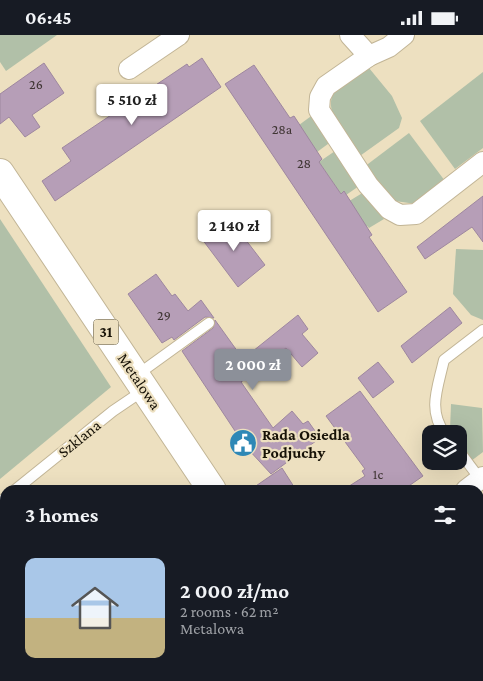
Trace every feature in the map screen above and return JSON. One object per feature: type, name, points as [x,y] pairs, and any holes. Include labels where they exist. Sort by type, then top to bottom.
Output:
[{"type":"main road","name":"Metalowa","points":[[0,173],[209,485]]},
{"type":"street","points":[[129,69],[179,35]]},
{"type":"street","points":[[350,35],[368,56]]},
{"type":"street","points":[[404,35],[389,47],[368,56],[326,86],[320,97],[319,109],[368,185],[389,209],[400,215],[416,214],[483,162]]},
{"type":"lane","name":"Szklana","points":[[21,485],[113,411],[141,382],[209,323]]},
{"type":"lane","points":[[440,425],[434,414],[434,403],[444,360],[483,330]]},
{"type":"lane","points":[[467,466],[476,482]]},
{"type":"green space","points":[[0,35],[57,35],[6,71],[0,62]]},
{"type":"green space","points":[[369,68],[392,96],[402,118],[399,128],[357,158],[336,124],[331,105],[332,97],[336,88],[342,82]]},
{"type":"green space","points":[[483,72],[483,148],[455,169],[420,121]]},
{"type":"green space","points":[[314,114],[332,141],[317,152],[299,125]]},
{"type":"green space","points":[[409,133],[445,181],[416,204],[388,200],[364,167]]},
{"type":"green space","points":[[338,149],[362,184],[346,195],[344,192],[341,194],[319,162]]},
{"type":"green space","points":[[364,192],[368,193],[384,219],[369,228],[367,226],[363,228],[346,203]]},
{"type":"green space","points":[[0,219],[111,387],[0,479]]},
{"type":"green space","points":[[456,249],[483,250],[483,320],[471,315],[453,294]]},
{"type":"green space","points":[[451,404],[482,408],[483,452],[471,461],[467,455],[467,425],[450,425]]},
{"type":"building","points":[[202,58],[221,87],[55,201],[42,181],[71,161],[62,148],[187,64],[189,67]]},
{"type":"building","points":[[44,63],[64,93],[32,115],[40,127],[25,137],[9,117],[0,124],[0,94]]},
{"type":"building","points":[[254,65],[290,118],[294,116],[322,159],[319,162],[341,194],[344,191],[372,235],[369,237],[407,292],[378,312],[225,84]]},
{"type":"building","points":[[483,196],[483,242],[472,227],[425,259],[417,247]]},
{"type":"building","points":[[229,218],[265,265],[238,287],[202,239]]},
{"type":"building","points":[[156,274],[172,296],[175,294],[188,311],[201,300],[214,318],[205,317],[174,340],[172,337],[162,343],[128,294]]},
{"type":"building","points":[[450,307],[462,323],[412,363],[401,346]]},
{"type":"building","points":[[298,315],[308,329],[302,334],[318,353],[302,367],[286,348],[241,382],[273,428],[292,411],[303,424],[308,421],[320,438],[271,474],[248,449],[234,449],[237,434],[182,351],[213,328],[215,320],[243,359]]},
{"type":"building","points":[[378,362],[394,382],[373,398],[358,378]]},
{"type":"building","points":[[360,391],[423,476],[410,485],[351,485],[365,476],[362,471],[365,469],[326,416]]},
{"type":"building","points":[[282,468],[293,485],[257,485]]},
{"type":"place","name":"Rada Osiedla Podjuchy","points":[[243,443]]}]
